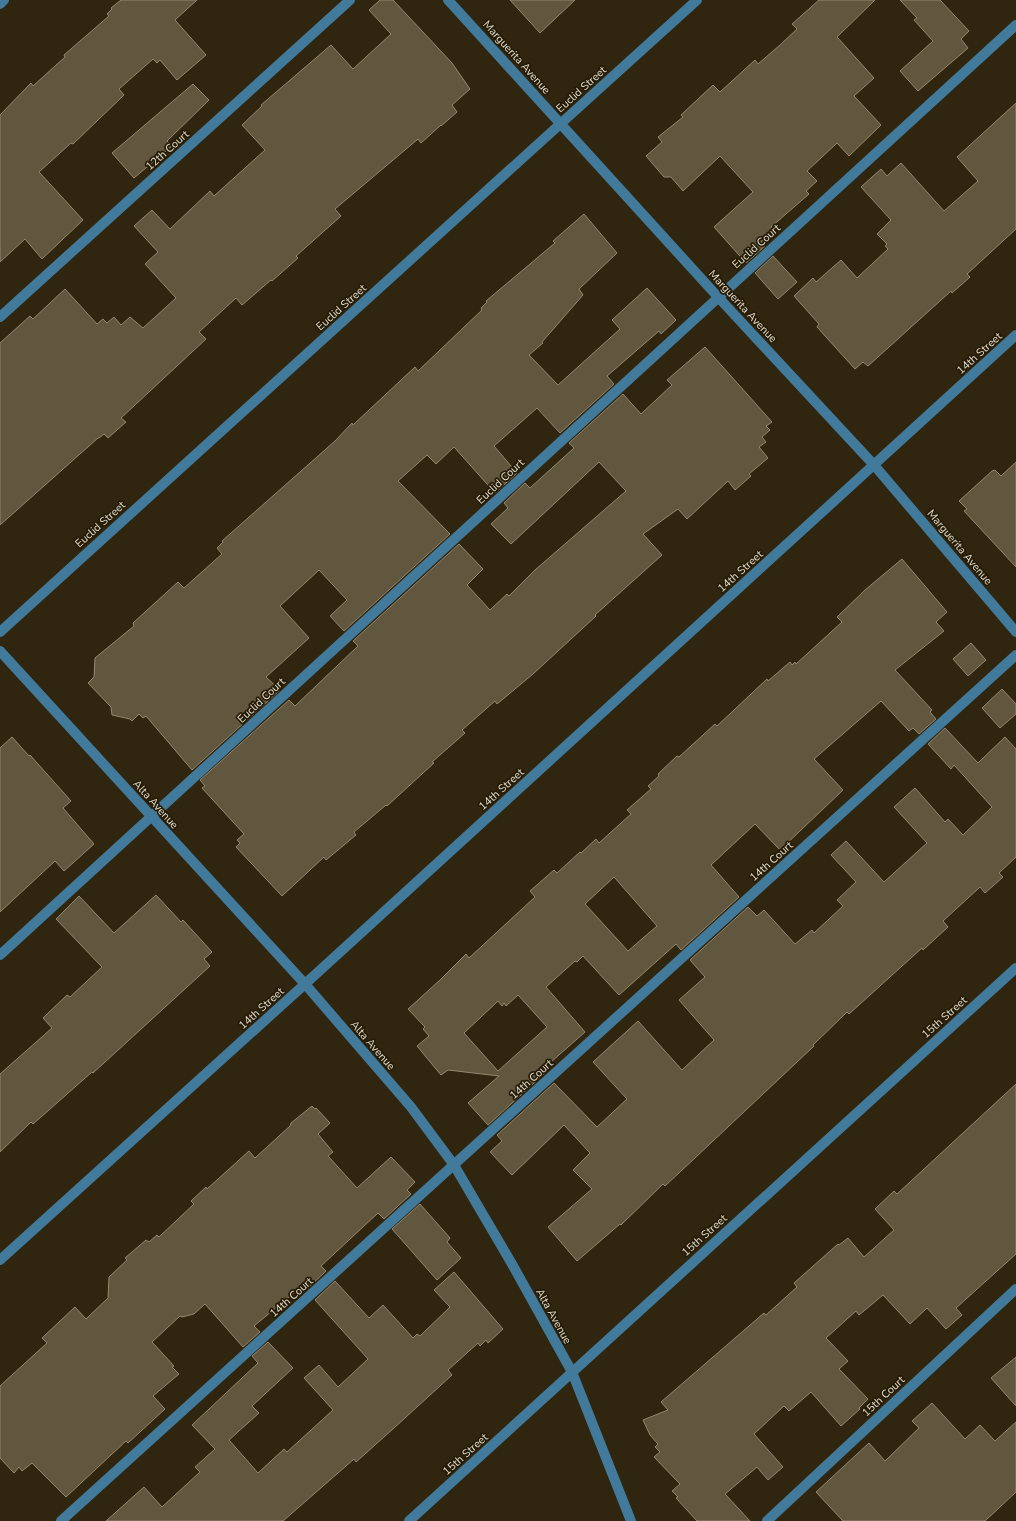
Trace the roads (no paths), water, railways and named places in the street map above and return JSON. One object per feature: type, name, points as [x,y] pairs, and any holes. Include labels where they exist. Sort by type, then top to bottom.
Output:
[{"type":"street","points":[[0,4],[4,0]]},
{"type":"street","name":"12th Court","points":[[0,317],[350,0]]},
{"type":"street","name":"Marguerita Avenue","points":[[448,0],[718,297],[874,465],[1016,632]]},
{"type":"street","name":"Euclid Street","points":[[0,632],[697,0]]},
{"type":"street","name":"Euclid Court","points":[[0,955],[152,818],[1016,25]]},
{"type":"street","name":"14th Street","points":[[0,1260],[1016,336]]},
{"type":"street","name":"Alta Avenue","points":[[0,651],[305,984],[411,1107],[454,1165],[512,1264],[572,1372],[631,1521]]},
{"type":"street","name":"14th Court","points":[[61,1521],[1016,655]]},
{"type":"street","name":"15th Street","points":[[409,1521],[1016,968]]},
{"type":"street","name":"15th Court","points":[[767,1521],[1016,1289]]}]
